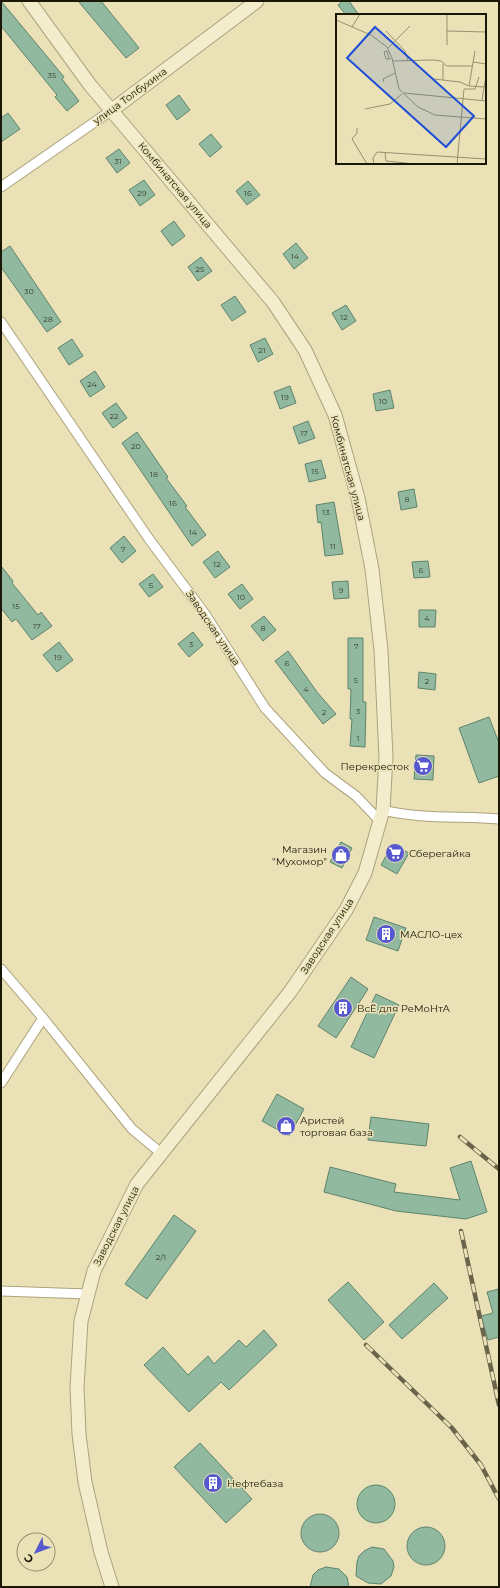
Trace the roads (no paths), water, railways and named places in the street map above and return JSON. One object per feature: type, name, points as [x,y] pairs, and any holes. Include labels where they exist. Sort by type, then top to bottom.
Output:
[{"type":"main road","name":"Комбинатская улица","points":[[29,1],[90,85],[274,302],[305,350],[334,415],[358,498],[372,569],[381,650],[386,749],[381,815]]},
{"type":"main road","name":"улица Толбухина","points":[[112,110],[257,1]]},
{"type":"main road","name":"Заводская улица","points":[[112,1587],[101,1552],[85,1482],[79,1434],[77,1387],[81,1320],[94,1271],[137,1184],[285,998],[346,910],[365,873],[381,815]]},
{"type":"street","name":"улица Толбухина","points":[[1,187],[112,110]]},
{"type":"street","name":"Заводская улица","points":[[1,322],[149,539],[205,614],[266,708],[325,773],[381,815]]},
{"type":"street","points":[[381,815],[467,816],[499,819]]},
{"type":"street","points":[[1,969],[43,1018],[132,1129],[161,1153]]},
{"type":"street","points":[[1,1083],[43,1018]]},
{"type":"street","points":[[1,1291],[88,1294]]},
{"type":"railway","points":[[460,1137],[499,1169]]},
{"type":"railway","points":[[461,1231],[499,1405]]},
{"type":"railway","points":[[366,1345],[452,1428],[481,1465],[499,1499]]},
{"type":"place","name":"Перекресток","points":[[423,766]]},
{"type":"place","name":"Сберегайка","points":[[395,853]]},
{"type":"place","name":"Магазин \"Мухомор\"","points":[[341,855]]},
{"type":"place","name":"МАСЛО-цех","points":[[386,934]]},
{"type":"place","name":"ВсЁ для РеМоНтА","points":[[343,1008]]},
{"type":"place","name":"Аристей торговая база","points":[[286,1126]]},
{"type":"place","name":"Нефтебаза","points":[[213,1483]]}]
